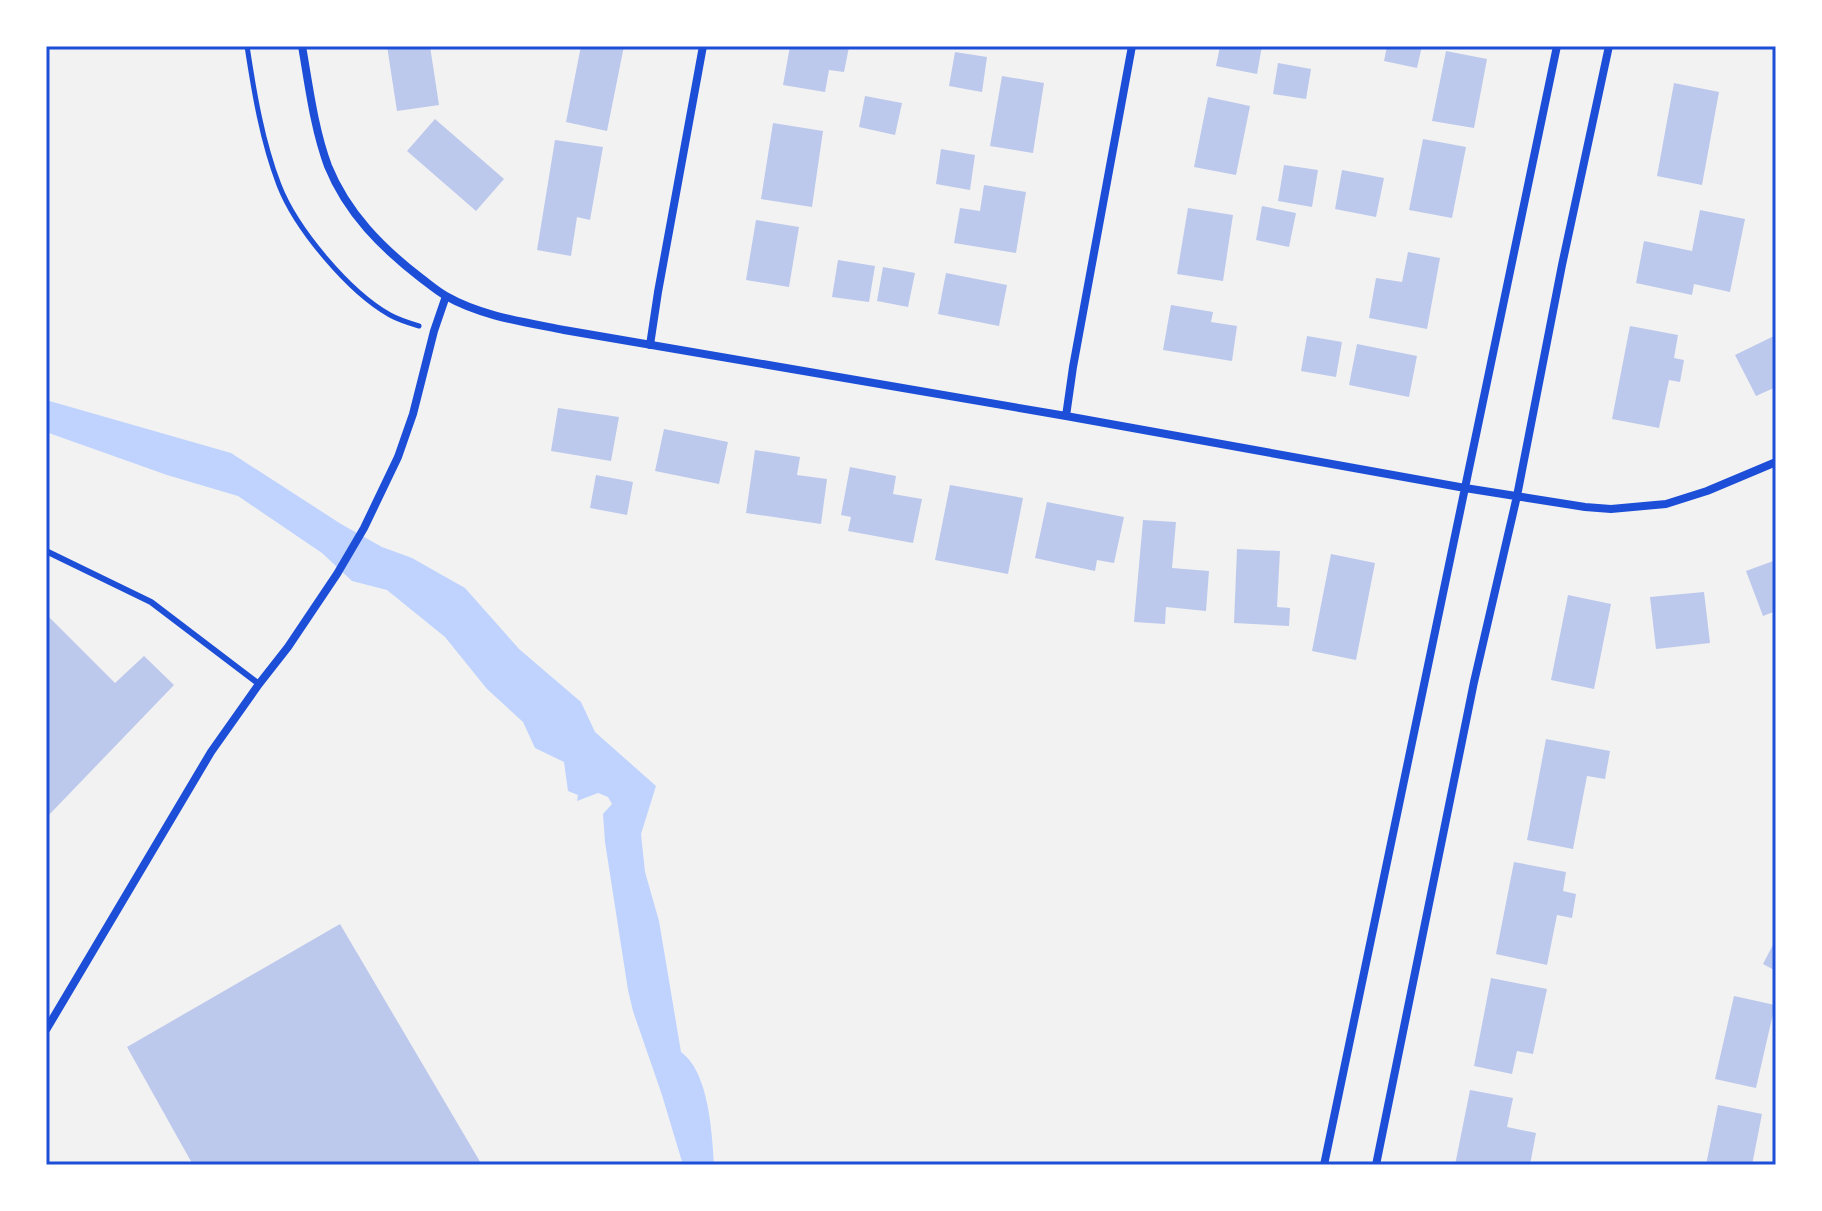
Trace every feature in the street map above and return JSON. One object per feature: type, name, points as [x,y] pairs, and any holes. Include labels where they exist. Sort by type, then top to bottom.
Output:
[{"type":"street","points":[[302,46],[317,126],[328,164],[341,194],[362,224],[411,270],[446,296],[498,317],[1465,488],[1598,508],[1666,504],[1707,491],[1776,462]]},
{"type":"street","points":[[650,345],[703,46]]},
{"type":"street","points":[[1066,416],[1132,46]]},
{"type":"street","points":[[1324,1165],[1557,46]]},
{"type":"street","points":[[1376,1165],[1474,682],[1517,496],[1609,46]]},
{"type":"street","points":[[46,1030],[211,752],[288,647],[364,528],[398,457],[446,296]]},
{"type":"lane","points":[[46,551],[151,602],[259,684]]},
{"type":"path","points":[[247,46],[266,145],[279,187],[294,213],[317,247],[366,299],[389,314],[434,331]]},
{"type":"water","points":[[46,400],[231,453],[341,524],[465,588],[519,649],[581,702],[595,732],[656,786],[641,834],[645,872],[659,921],[681,1052],[698,1074],[707,1104],[714,1165],[683,1165],[633,1011],[605,842],[603,814],[612,804],[608,797],[598,793],[577,801],[578,795],[568,791],[564,762],[535,748],[523,722],[487,689],[445,637],[387,590],[352,581],[322,553],[238,496],[167,475],[46,432]]},
{"type":"building","points":[[387,46],[430,46],[439,105],[397,111]]},
{"type":"building","points":[[581,46],[624,46],[607,131],[566,122]]},
{"type":"building","points":[[790,46],[849,47],[844,72],[829,70],[825,92],[783,85]]},
{"type":"building","points":[[1220,46],[1262,46],[1257,74],[1216,66]]},
{"type":"building","points":[[1387,46],[1422,46],[1417,68],[1384,61]]},
{"type":"building","points":[[1446,51],[1487,59],[1474,128],[1432,121]]},
{"type":"building","points":[[955,52],[987,57],[982,92],[949,86]]},
{"type":"building","points":[[1278,63],[1311,69],[1306,99],[1273,94]]},
{"type":"building","points":[[1002,76],[1044,83],[1033,153],[990,146]]},
{"type":"building","points":[[1674,83],[1719,92],[1702,185],[1657,176]]},
{"type":"building","points":[[865,96],[902,103],[895,135],[859,127]]},
{"type":"building","points":[[1208,97],[1250,106],[1236,175],[1194,167]]},
{"type":"building","points":[[435,119],[504,179],[476,211],[407,151]]},
{"type":"building","points":[[773,123],[823,131],[812,207],[761,199]]},
{"type":"building","points":[[1423,139],[1466,147],[1452,218],[1409,210]]},
{"type":"building","points":[[555,140],[603,147],[590,220],[577,217],[571,256],[537,250]]},
{"type":"building","points":[[941,149],[975,155],[970,190],[936,184]]},
{"type":"building","points":[[1284,165],[1318,170],[1312,207],[1278,201]]},
{"type":"building","points":[[1342,170],[1384,178],[1376,217],[1335,209]]},
{"type":"building","points":[[984,185],[1026,192],[1016,253],[954,243],[960,208],[980,211]]},
{"type":"building","points":[[1262,206],[1296,213],[1289,247],[1256,240]]},
{"type":"building","points":[[1188,208],[1233,215],[1223,281],[1177,274]]},
{"type":"building","points":[[1700,210],[1745,219],[1730,292],[1694,284],[1692,295],[1636,283],[1644,241],[1692,251]]},
{"type":"building","points":[[756,220],[799,227],[789,287],[746,280]]},
{"type":"building","points":[[1408,252],[1440,258],[1427,329],[1369,318],[1376,278],[1402,282]]},
{"type":"building","points":[[838,260],[875,266],[869,302],[832,297]]},
{"type":"building","points":[[883,267],[915,273],[908,307],[877,301]]},
{"type":"building","points":[[946,273],[1007,285],[999,326],[938,314]]},
{"type":"building","points":[[1171,305],[1213,312],[1211,322],[1237,326],[1232,361],[1163,350]]},
{"type":"building","points":[[1630,326],[1678,335],[1674,358],[1684,360],[1680,382],[1669,380],[1659,428],[1612,419]]},
{"type":"building","points":[[1776,335],[1776,387],[1756,396],[1735,355]]},
{"type":"building","points":[[1307,336],[1342,342],[1336,377],[1301,371]]},
{"type":"building","points":[[1357,344],[1417,356],[1409,397],[1349,385]]},
{"type":"building","points":[[558,408],[619,417],[611,461],[551,451]]},
{"type":"building","points":[[664,429],[728,442],[719,484],[655,471]]},
{"type":"building","points":[[755,450],[800,457],[797,475],[827,479],[821,524],[746,513]]},
{"type":"building","points":[[850,467],[896,476],[893,494],[922,499],[913,543],[848,531],[851,517],[841,515]]},
{"type":"building","points":[[596,475],[633,482],[627,515],[590,508]]},
{"type":"building","points":[[950,485],[1023,498],[1008,574],[935,560]]},
{"type":"building","points":[[1047,502],[1124,517],[1114,563],[1097,560],[1095,571],[1035,558]]},
{"type":"building","points":[[1143,520],[1176,522],[1172,568],[1209,571],[1206,611],[1166,607],[1165,624],[1134,622]]},
{"type":"building","points":[[1237,549],[1280,551],[1277,607],[1290,608],[1289,626],[1234,623]]},
{"type":"building","points":[[1331,554],[1375,563],[1356,660],[1312,651]]},
{"type":"building","points":[[1776,560],[1776,611],[1763,616],[1746,571]]},
{"type":"building","points":[[1704,592],[1710,643],[1656,649],[1650,597]]},
{"type":"building","points":[[1568,595],[1611,604],[1594,689],[1551,680]]},
{"type":"building","points":[[46,614],[115,683],[144,656],[174,685],[46,818]]},
{"type":"building","points":[[1546,739],[1610,751],[1605,779],[1587,776],[1573,849],[1527,840]]},
{"type":"building","points":[[1514,862],[1566,872],[1563,891],[1576,894],[1572,918],[1557,915],[1547,965],[1496,954]]},
{"type":"building","points":[[340,924],[482,1165],[193,1165],[127,1047]]},
{"type":"building","points":[[1776,939],[1776,971],[1763,964]]},
{"type":"building","points":[[1491,978],[1547,989],[1533,1054],[1517,1051],[1512,1074],[1474,1066]]},
{"type":"building","points":[[1734,996],[1775,1005],[1756,1088],[1715,1079]]},
{"type":"building","points":[[1470,1090],[1513,1098],[1507,1127],[1536,1133],[1530,1165],[1455,1165]]},
{"type":"building","points":[[1718,1105],[1762,1114],[1752,1165],[1706,1165]]}]
